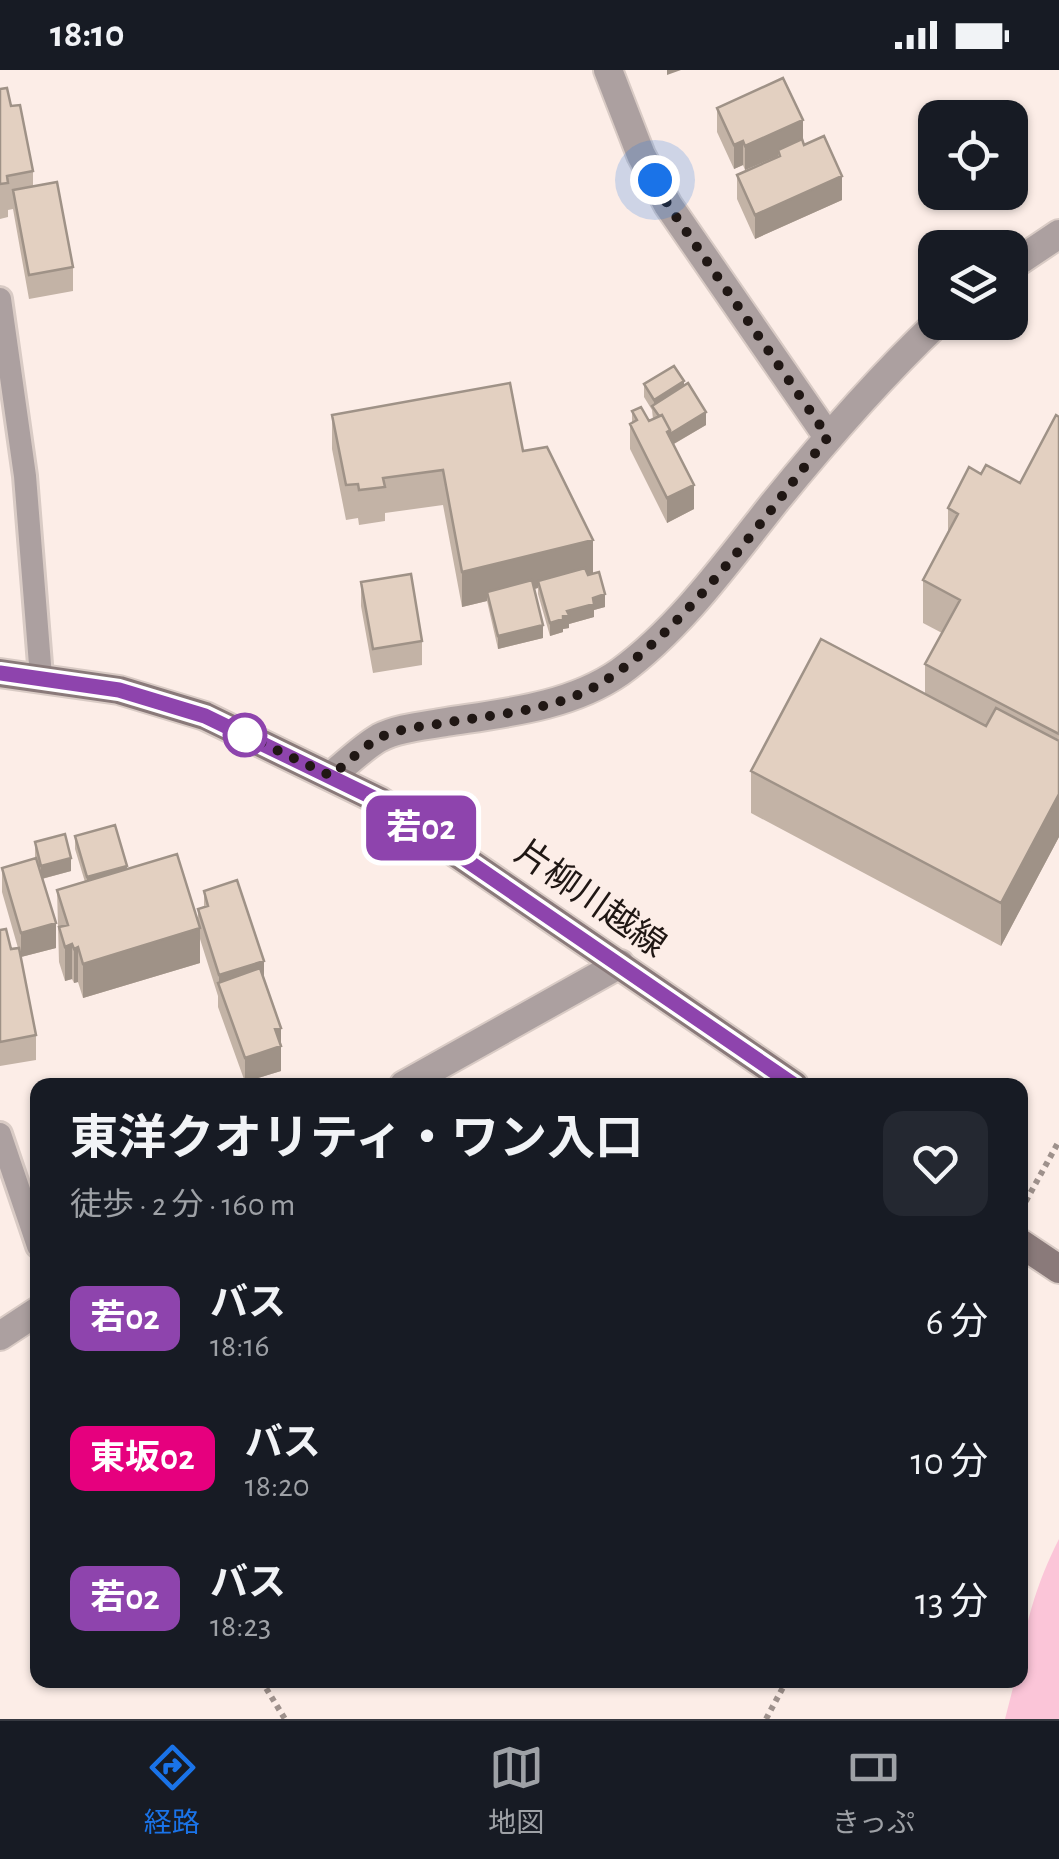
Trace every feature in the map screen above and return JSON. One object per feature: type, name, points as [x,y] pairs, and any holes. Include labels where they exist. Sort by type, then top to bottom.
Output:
[{"type":"main road","name":"片柳川越線","points":[[0,673],[119,690],[205,716],[380,801],[784,1078]]},
{"type":"main road","points":[[1028,1248],[1059,1270]]},
{"type":"street","points":[[608,70],[642,155],[668,205],[828,437]]},
{"type":"street","points":[[1028,255],[1059,234]]},
{"type":"street","points":[[331,776],[380,738],[410,728],[514,711],[579,695],[618,673],[658,640],[828,437],[919,340]]},
{"type":"street","points":[[416,1078],[620,964]]},
{"type":"street","points":[[0,1336],[30,1317]]},
{"type":"lane","points":[[0,299],[25,476],[40,677]]},
{"type":"lane","points":[[0,1134],[30,1222]]},
{"type":"path","points":[[1028,1196],[1059,1141]]},
{"type":"path","points":[[266,1688],[285,1719]]},
{"type":"path","points":[[766,1719],[782,1688]]},
{"type":"shaded area","points":[[1059,1539],[1059,1719],[1005,1719],[1013,1688],[1028,1688],[1028,1624]]},
{"type":"building","points":[[783,78],[803,120],[745,146],[743,141],[734,145],[717,108]]},
{"type":"building","points":[[7,88],[11,106],[20,105],[33,171],[7,176],[8,183],[0,184],[0,89]]},
{"type":"building","points":[[824,136],[842,176],[755,215],[737,175],[780,156],[778,150],[802,139],[804,145]]},
{"type":"building","points":[[57,182],[73,267],[29,275],[13,190]]},
{"type":"building","points":[[674,366],[684,381],[654,400],[644,384]]},
{"type":"building","points":[[510,383],[523,451],[547,447],[593,540],[462,572],[443,470],[383,478],[385,487],[359,490],[358,484],[346,485],[332,415]]},
{"type":"building","points":[[688,383],[706,412],[670,434],[662,415],[652,406]]},
{"type":"building","points":[[641,407],[649,421],[662,415],[694,485],[667,498],[630,424],[637,420],[632,411]]},
{"type":"building","points":[[1056,415],[1059,734],[925,664],[960,600],[923,580],[958,514],[948,508],[969,467],[981,474],[986,465],[1020,483]]},
{"type":"building","points":[[585,568],[588,575],[599,572],[605,594],[593,598],[594,604],[567,611],[569,615],[550,623],[538,581]]},
{"type":"building","points":[[411,574],[422,641],[373,649],[361,582]]},
{"type":"building","points":[[532,580],[543,625],[498,636],[487,592]]},
{"type":"building","points":[[821,639],[986,726],[996,708],[1059,741],[1059,794],[1001,903],[751,771]]},
{"type":"building","points":[[115,825],[127,866],[87,877],[75,836]]},
{"type":"building","points":[[65,834],[71,858],[41,866],[35,842]]},
{"type":"building","points":[[177,854],[200,928],[83,964],[78,947],[65,947],[59,927],[68,925],[57,890]]},
{"type":"building","points":[[36,858],[56,923],[21,933],[2,868]]},
{"type":"building","points":[[237,880],[264,961],[219,975],[198,909],[208,906],[204,891]]},
{"type":"building","points":[[6,929],[11,949],[19,948],[36,1035],[0,1042],[0,930]]},
{"type":"building","points":[[260,968],[281,1028],[275,1029],[281,1046],[245,1058],[218,983]]},
{"type":"bus line","name":"若02","points":[[0,673],[119,690],[205,716],[380,801],[784,1078]]},
{"type":"route","points":[[245,735],[237,731],[331,776],[380,738],[410,728],[514,711],[579,695],[618,673],[658,640],[828,437],[668,205],[655,180]]}]
